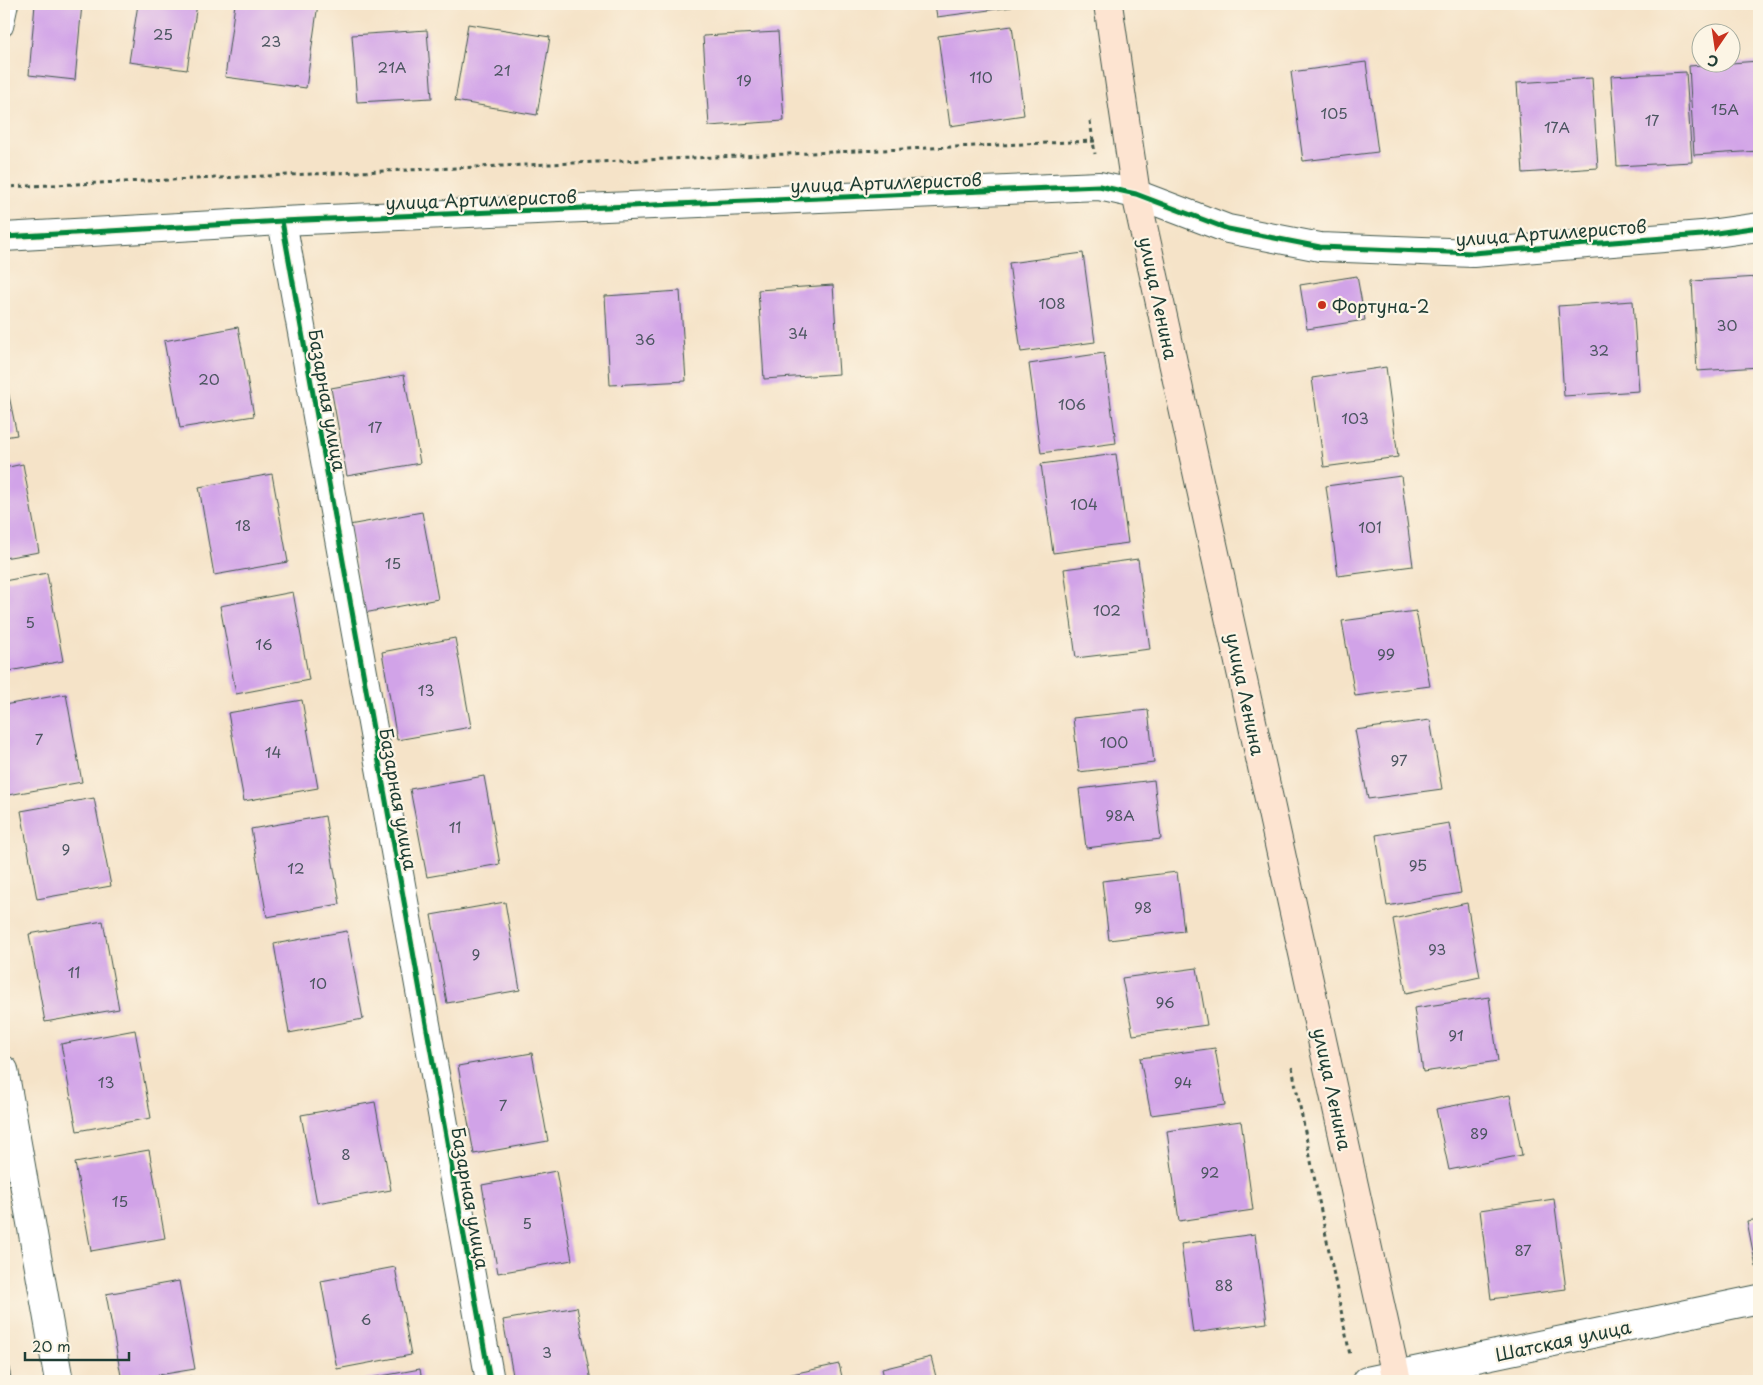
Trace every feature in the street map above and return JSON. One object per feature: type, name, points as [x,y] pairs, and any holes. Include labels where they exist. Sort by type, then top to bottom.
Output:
[{"type":"main road","name":"улица Ленина","points":[[1108,4],[1136,194],[1396,1378]]},
{"type":"street","name":"улица Артиллеристов","points":[[4,237],[282,221],[1099,186],[1136,194],[1228,229],[1320,247],[1473,254],[1702,235],[1759,226]]},
{"type":"street","name":"Базарная улица","points":[[282,221],[490,1381]]},
{"type":"street","points":[[4,1070],[59,1381]]},
{"type":"street","name":"Шатская улица","points":[[1367,1381],[1396,1378],[1759,1299]]},
{"type":"lane","points":[[4,27],[9,4]]},
{"type":"path","points":[[4,187],[1128,139]]},
{"type":"building","points":[[35,4],[82,4],[75,80],[29,75]]},
{"type":"building","points":[[138,4],[197,4],[187,70],[129,62]]},
{"type":"building","points":[[235,4],[318,4],[306,88],[225,77]]},
{"type":"building","points":[[935,4],[1011,4],[1012,7],[937,17]]},
{"type":"building","points":[[468,24],[550,37],[537,115],[455,101]]},
{"type":"building","points":[[1012,26],[1024,115],[950,126],[938,36]]},
{"type":"building","points":[[427,30],[432,98],[357,102],[352,35]]},
{"type":"building","points":[[778,32],[784,121],[709,126],[703,36]]},
{"type":"building","points":[[1759,61],[1759,151],[1694,155],[1689,66],[1690,72],[1740,72],[1740,62]]},
{"type":"building","points":[[1366,62],[1378,152],[1303,161],[1291,72]]},
{"type":"building","points":[[1686,72],[1692,162],[1617,166],[1611,76]]},
{"type":"building","points":[[1592,78],[1598,168],[1523,173],[1517,83]]},
{"type":"building","points":[[1083,253],[1095,342],[1021,352],[1009,263]]},
{"type":"building","points":[[1357,276],[1365,320],[1307,329],[1300,285]]},
{"type":"building","points":[[1759,277],[1759,367],[1697,371],[1692,281]]},
{"type":"building","points":[[833,285],[839,374],[764,379],[758,290]]},
{"type":"building","points":[[680,291],[686,381],[610,385],[605,296]]},
{"type":"building","points":[[1633,301],[1639,391],[1564,396],[1558,306]]},
{"type":"building","points":[[238,327],[254,416],[180,428],[164,341]]},
{"type":"building","points":[[1104,353],[1116,443],[1041,453],[1029,364]]},
{"type":"building","points":[[1386,367],[1398,457],[1324,467],[1312,378]]},
{"type":"building","points":[[4,371],[17,435],[4,437]]},
{"type":"building","points":[[404,375],[420,463],[347,476],[331,388]]},
{"type":"building","points":[[1116,454],[1128,543],[1053,553],[1041,464]]},
{"type":"building","points":[[23,464],[39,552],[4,558],[4,468]]},
{"type":"building","points":[[272,474],[288,562],[214,575],[199,487]]},
{"type":"building","points":[[1401,476],[1413,566],[1338,576],[1326,486]]},
{"type":"building","points":[[422,512],[438,599],[364,613],[349,525]]},
{"type":"building","points":[[1138,559],[1150,649],[1076,658],[1064,569]]},
{"type":"building","points":[[47,573],[63,661],[4,672],[4,581]]},
{"type":"building","points":[[293,592],[309,680],[236,694],[220,606]]},
{"type":"building","points":[[1416,611],[1430,686],[1355,696],[1342,621]]},
{"type":"building","points":[[455,638],[471,727],[397,740],[382,652]]},
{"type":"building","points":[[66,694],[82,782],[8,795],[4,770],[4,705]]},
{"type":"building","points":[[302,700],[318,788],[244,801],[228,713]]},
{"type":"building","points":[[1148,710],[1154,763],[1079,772],[1073,718]]},
{"type":"building","points":[[1430,720],[1442,789],[1368,799],[1355,730]]},
{"type":"building","points":[[484,776],[500,864],[427,877],[410,789]]},
{"type":"building","points":[[1154,780],[1161,839],[1086,848],[1079,789]]},
{"type":"building","points":[[94,798],[111,886],[37,899],[21,811]]},
{"type":"building","points":[[325,816],[340,904],[267,917],[251,829]]},
{"type":"building","points":[[1449,823],[1461,893],[1387,906],[1376,835]]},
{"type":"building","points":[[1177,872],[1184,931],[1109,940],[1102,881]]},
{"type":"building","points":[[505,902],[520,990],[447,1003],[431,915]]},
{"type":"building","points":[[1467,903],[1480,977],[1406,993],[1393,919]]},
{"type":"building","points":[[103,921],[119,1009],[45,1022],[29,934]]},
{"type":"building","points":[[347,931],[363,1019],[289,1033],[274,944]]},
{"type":"building","points":[[1197,968],[1207,1025],[1133,1035],[1122,978]]},
{"type":"building","points":[[1489,997],[1498,1061],[1423,1072],[1414,1008]]},
{"type":"building","points":[[135,1030],[151,1118],[77,1131],[61,1044]]},
{"type":"building","points":[[1215,1048],[1225,1105],[1151,1115],[1140,1058]]},
{"type":"building","points":[[532,1053],[548,1141],[474,1154],[458,1066]]},
{"type":"building","points":[[1510,1095],[1522,1155],[1449,1170],[1436,1109]]},
{"type":"building","points":[[375,1102],[391,1190],[317,1203],[301,1115]]},
{"type":"building","points":[[1241,1121],[1253,1210],[1179,1221],[1167,1131]]},
{"type":"building","points":[[149,1150],[165,1238],[91,1251],[75,1163]]},
{"type":"building","points":[[556,1171],[572,1260],[498,1273],[482,1185]]},
{"type":"building","points":[[1554,1199],[1566,1289],[1491,1299],[1480,1210]]},
{"type":"building","points":[[1759,1219],[1759,1267],[1756,1267],[1747,1221]]},
{"type":"building","points":[[1255,1234],[1267,1323],[1193,1333],[1181,1244]]},
{"type":"building","points":[[395,1267],[411,1355],[337,1369],[321,1281]]},
{"type":"building","points":[[179,1281],[195,1369],[122,1381],[106,1294]]},
{"type":"building","points":[[577,1307],[591,1381],[514,1381],[503,1320]]},
{"type":"building","points":[[4,1344],[11,1378],[4,1379]]},
{"type":"building","points":[[931,1357],[937,1381],[885,1381],[882,1369]]},
{"type":"building","points":[[839,1364],[843,1381],[764,1381],[764,1380]]},
{"type":"building","points":[[420,1369],[422,1381],[365,1381],[365,1379]]},
{"type":"building","points":[[191,1376],[192,1381],[167,1380]]},
{"type":"cycle path","points":[[4,237],[282,221],[1099,186],[1136,194],[1228,229],[1320,247],[1473,253],[1702,235],[1759,227]]},
{"type":"cycle path","points":[[282,221],[490,1381]]},
{"type":"place","name":"Фортуна-2","points":[[1322,305]]}]
